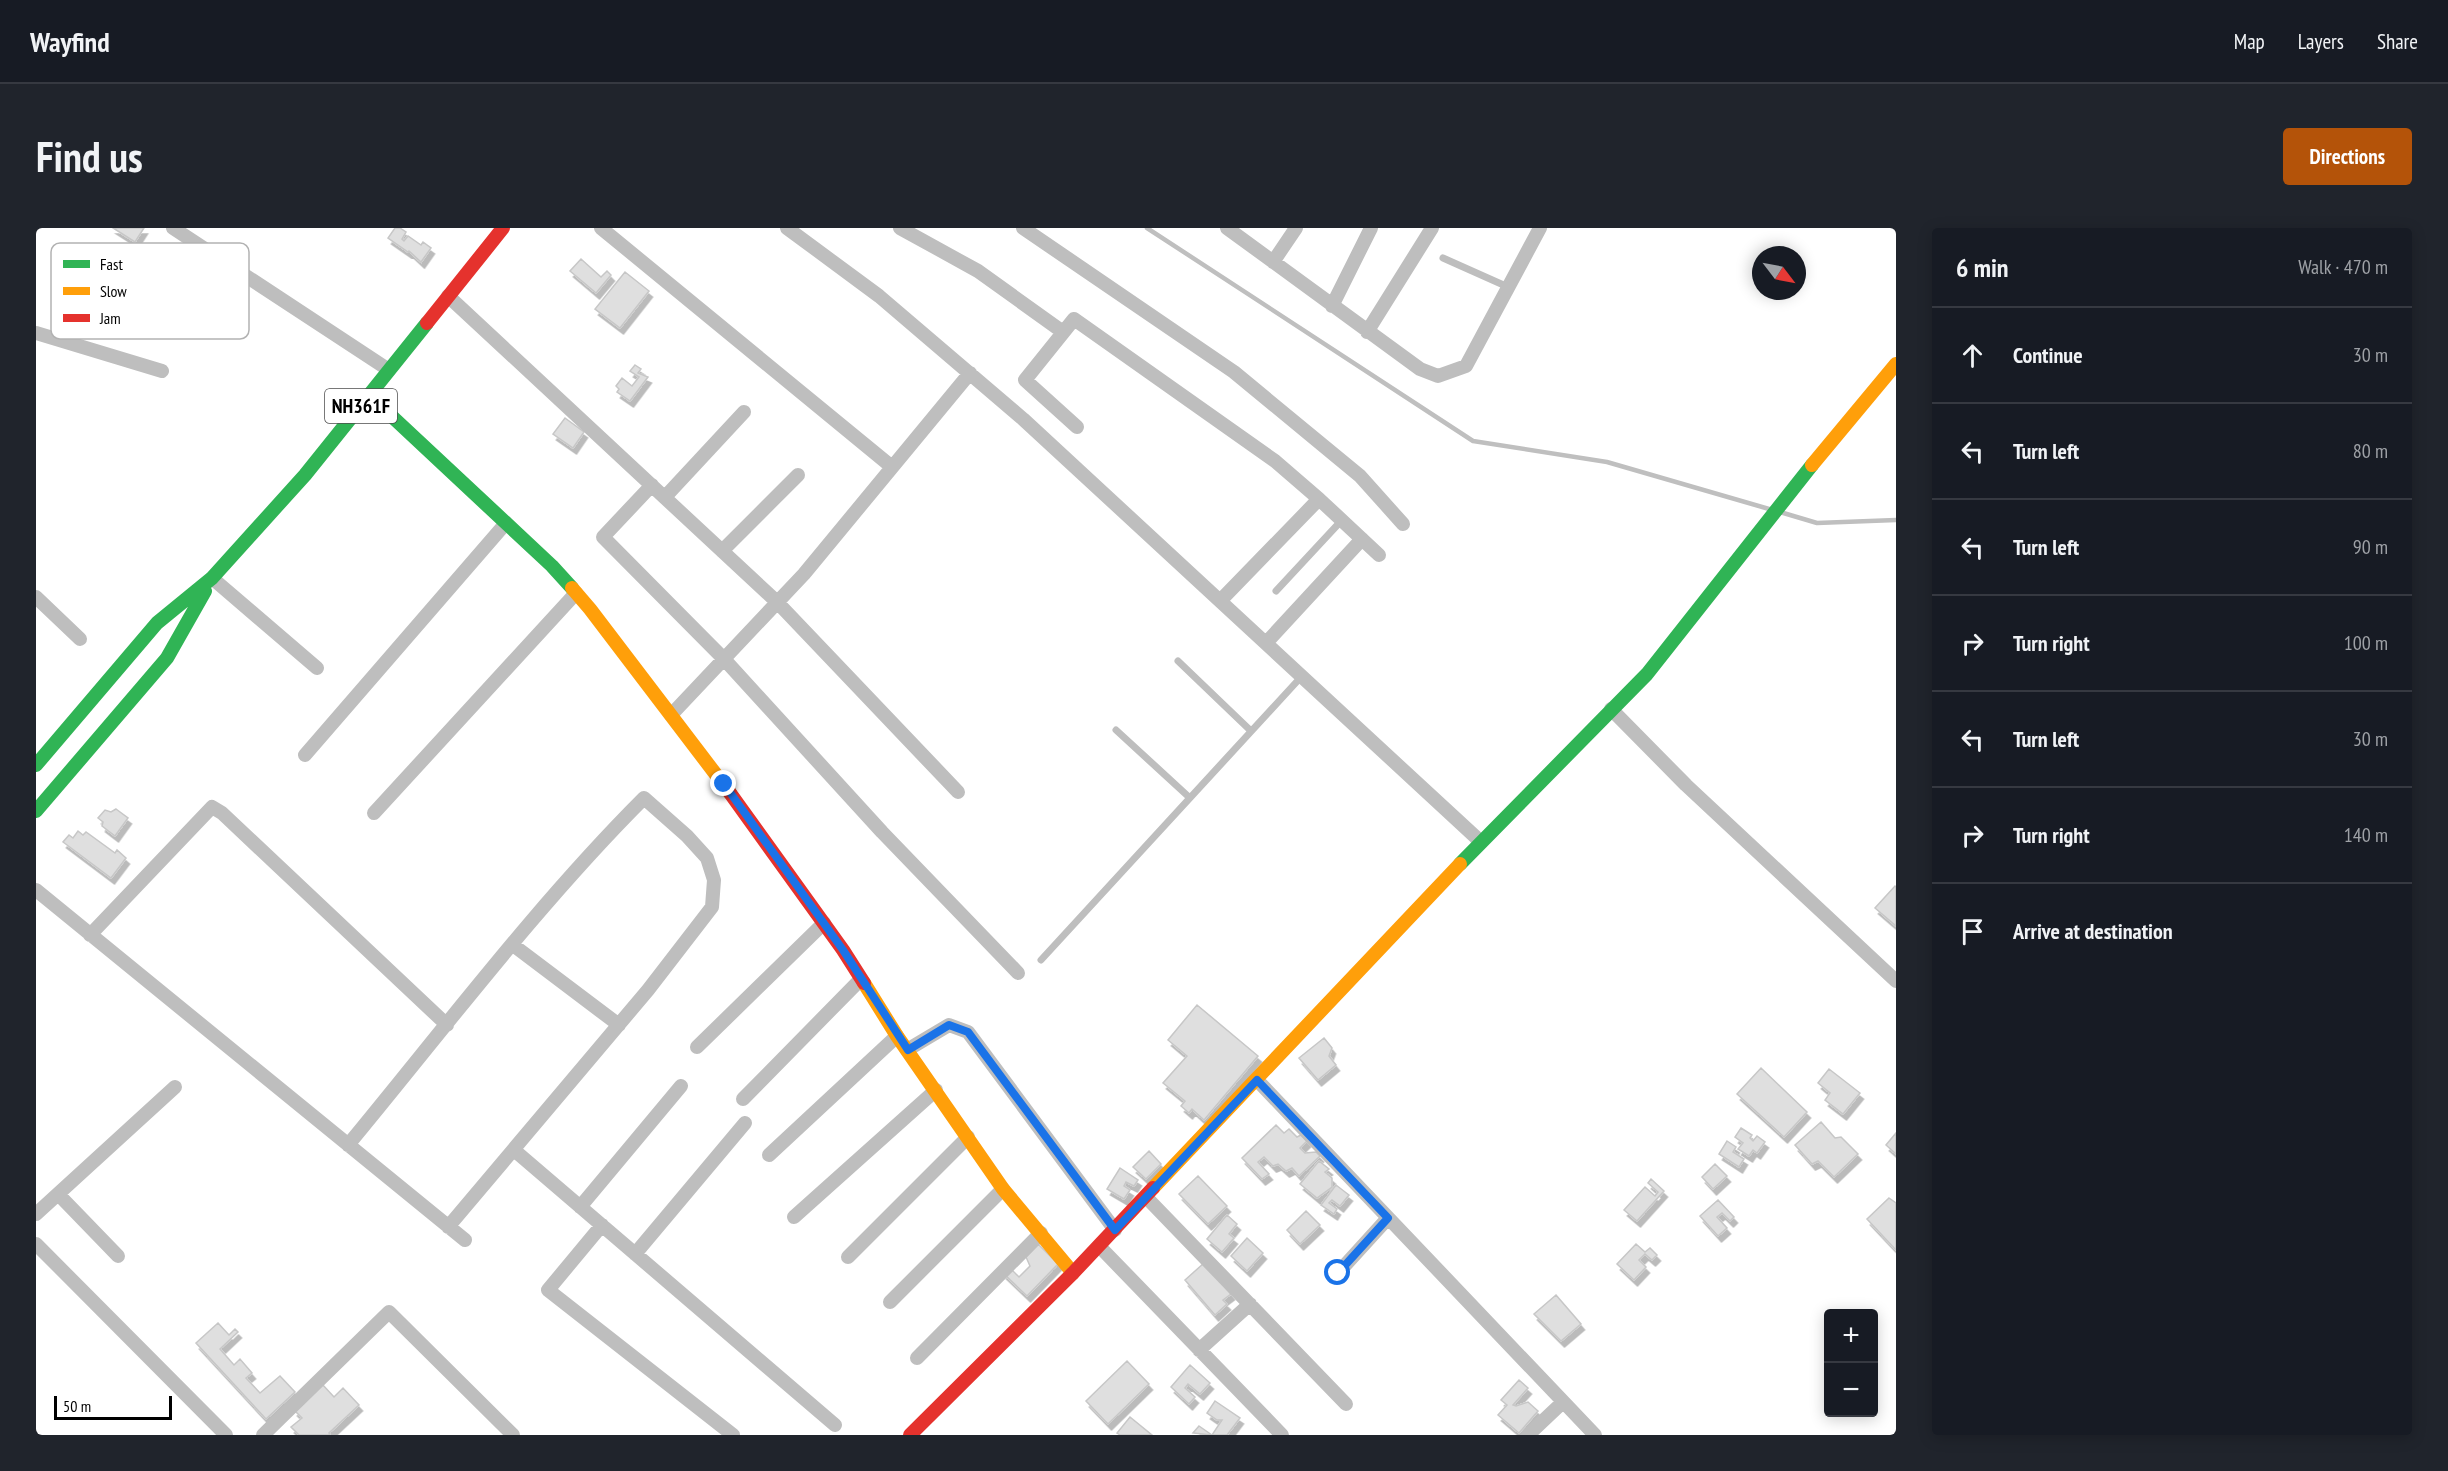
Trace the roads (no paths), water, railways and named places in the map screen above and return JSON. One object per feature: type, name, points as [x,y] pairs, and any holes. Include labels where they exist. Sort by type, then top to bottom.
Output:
[{"type":"main road","name":"NH361F","points":[[36,765],[157,623],[212,578],[305,475],[503,228]]},
{"type":"main road","points":[[910,1435],[1115,1230],[1481,842],[1647,674],[1775,510],[1896,364]]},
{"type":"main road","points":[[369,395],[552,566],[576,593],[671,715],[824,923],[897,1036],[1003,1189],[1073,1273]]},
{"type":"main road","name":"NH361F","points":[[36,811],[167,658],[212,578]]},
{"type":"street","points":[[601,228],[892,467]]},
{"type":"street","points":[[788,228],[879,296],[1023,419],[1481,842]]},
{"type":"street","points":[[900,228],[978,272],[1063,332]]},
{"type":"street","points":[[1023,228],[1234,372],[1360,476],[1402,524]]},
{"type":"street","points":[[1227,228],[1367,332],[1420,369],[1438,376],[1466,366],[1540,228]]},
{"type":"street","points":[[1273,262],[1296,228]]},
{"type":"street","points":[[1332,306],[1371,228]]},
{"type":"street","points":[[1367,332],[1432,228]]},
{"type":"street","points":[[182,231],[200,243]]},
{"type":"street","points":[[249,276],[389,370]]},
{"type":"street","points":[[448,296],[777,602],[958,792]]},
{"type":"street","points":[[1077,427],[1025,380],[1074,319],[1275,461],[1379,555]]},
{"type":"street","points":[[37,336],[162,371]]},
{"type":"street","points":[[671,715],[804,574],[970,373]]},
{"type":"street","points":[[665,496],[744,412]]},
{"type":"street","points":[[722,551],[798,475]]},
{"type":"street","points":[[652,485],[603,537],[724,659],[882,832],[1018,973]]},
{"type":"street","points":[[1220,601],[1319,499]]},
{"type":"street","points":[[305,755],[506,523]]},
{"type":"street","points":[[1266,643],[1362,539]]},
{"type":"street","points":[[212,578],[317,668]]},
{"type":"street","points":[[374,813],[576,593]]},
{"type":"street","points":[[36,597],[80,639]]},
{"type":"street","points":[[1611,710],[1686,785],[1896,981]]},
{"type":"street","points":[[348,1145],[513,945],[618,824],[644,798],[687,836],[706,858],[714,880],[712,907],[619,1025],[448,1227]]},
{"type":"street","points":[[90,935],[212,807],[222,813],[447,1025]]},
{"type":"street","points":[[36,890],[465,1240]]},
{"type":"street","points":[[697,1047],[824,923]]},
{"type":"street","points":[[513,945],[619,1025]]},
{"type":"street","points":[[743,1099],[861,979]]},
{"type":"street","points":[[908,1050],[949,1025],[968,1032],[1115,1230]]},
{"type":"street","points":[[769,1155],[897,1036]]},
{"type":"street","points":[[1257,1080],[1595,1435]]},
{"type":"street","points":[[580,1207],[681,1086]]},
{"type":"street","points":[[36,1214],[175,1087]]},
{"type":"street","points":[[794,1217],[936,1090]]},
{"type":"street","points":[[636,1254],[745,1123]]},
{"type":"street","points":[[848,1257],[968,1137]]},
{"type":"street","points":[[514,1150],[835,1425]]},
{"type":"street","points":[[890,1302],[1003,1189]]},
{"type":"street","points":[[58,1194],[118,1256]]},
{"type":"street","points":[[1146,1197],[1346,1404]]},
{"type":"street","points":[[1338,1273],[1388,1218]]},
{"type":"street","points":[[602,1226],[548,1290],[733,1435]]},
{"type":"street","points":[[917,1358],[1041,1233]]},
{"type":"street","points":[[36,1244],[226,1435]]},
{"type":"street","points":[[1099,1246],[1282,1435]]},
{"type":"street","points":[[1199,1350],[1250,1304]]},
{"type":"street","points":[[263,1435],[388,1312],[513,1435]]},
{"type":"street","points":[[1528,1435],[1563,1402]]},
{"type":"lane","points":[[1443,258],[1508,287]]},
{"type":"lane","points":[[1276,591],[1342,520]]},
{"type":"lane","points":[[1178,662],[1251,731]]},
{"type":"lane","points":[[1041,960],[1302,676]]},
{"type":"lane","points":[[1116,730],[1190,798]]},
{"type":"waterway","points":[[1147,228],[1473,441],[1607,462],[1769,509]]},
{"type":"waterway","points":[[1780,512],[1817,523],[1896,520]]}]
